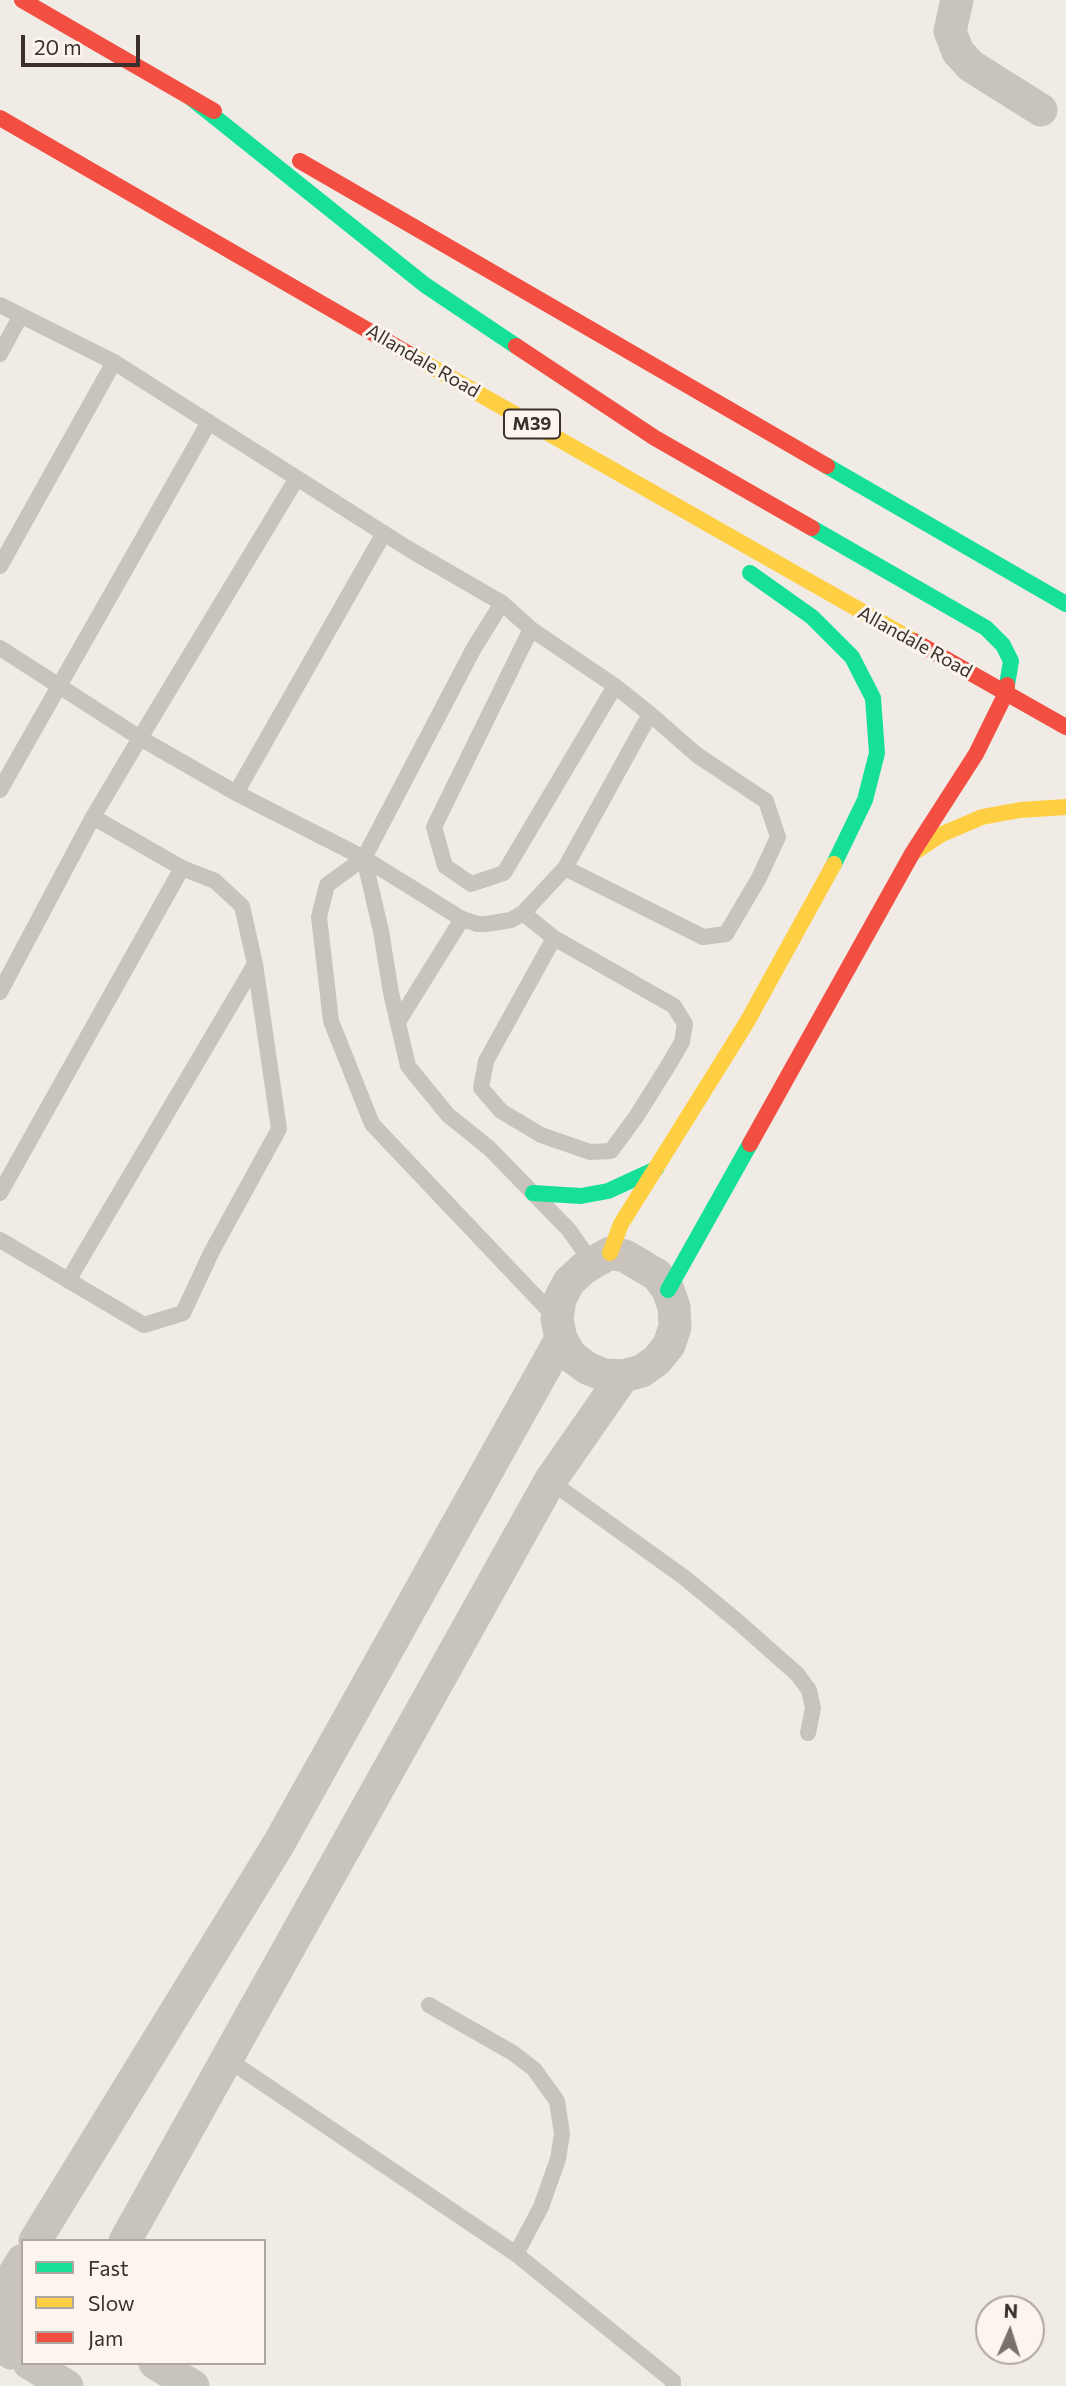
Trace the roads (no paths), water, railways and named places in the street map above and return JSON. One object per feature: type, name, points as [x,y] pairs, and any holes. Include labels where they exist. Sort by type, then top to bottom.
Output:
[{"type":"main road","points":[[22,0],[1066,604]]},
{"type":"main road","points":[[191,98],[425,285],[643,431],[986,628],[1003,645],[1011,661],[1006,693],[976,754],[913,852],[668,1290]]},
{"type":"main road","name":"Allandale Road","points":[[0,118],[1066,727]]},
{"type":"main road","points":[[577,450],[700,538]]},
{"type":"main road","points":[[601,1258],[747,1022],[836,860],[865,800],[877,753],[873,698],[852,657],[812,617],[733,561]]},
{"type":"main road","points":[[913,852],[940,835],[982,817],[1020,810],[1066,807]]},
{"type":"main road","points":[[533,1193],[581,1196],[608,1191],[656,1169]]},
{"type":"street","points":[[957,0],[950,31],[958,52],[971,66],[1041,110]]},
{"type":"street","points":[[625,1256],[657,1275],[668,1290],[674,1307],[675,1327],[669,1345],[657,1360],[642,1371],[623,1376],[604,1375],[587,1368],[571,1356],[559,1329],[560,1299],[569,1282],[601,1258],[625,1256]]},
{"type":"street","points":[[35,2239],[278,1845],[559,1329]]},
{"type":"street","points":[[126,2239],[550,1481],[623,1376]]},
{"type":"street","points":[[14,2276],[17,2354]]},
{"type":"street","points":[[34,2365],[67,2386]]},
{"type":"street","points":[[158,2365],[193,2386]]},
{"type":"lane","points":[[0,305],[114,362],[384,533],[502,603],[531,629],[615,686],[697,755],[766,801],[778,837],[753,889],[726,934],[703,937],[565,868]]},
{"type":"lane","points":[[0,354],[21,315]]},
{"type":"lane","points":[[0,566],[114,362]]},
{"type":"lane","points":[[0,790],[209,422]]},
{"type":"lane","points":[[0,992],[93,817],[297,478]]},
{"type":"lane","points":[[236,793],[384,533]]},
{"type":"lane","points":[[502,603],[474,648],[364,858],[327,885],[319,917],[331,1021],[372,1124],[559,1329]]},
{"type":"lane","points":[[531,629],[433,827],[445,866],[471,884],[504,873],[615,686]]},
{"type":"lane","points":[[0,648],[140,738],[236,793],[364,858],[462,919],[478,925],[511,920],[523,913],[565,868],[650,714]]},
{"type":"lane","points":[[0,1240],[144,1325],[183,1313],[212,1251],[279,1129],[255,964],[242,906],[215,881],[182,868],[93,817]]},
{"type":"lane","points":[[364,858],[408,1066],[448,1115],[489,1149],[569,1230],[601,1258]]},
{"type":"lane","points":[[0,1193],[182,868]]},
{"type":"lane","points":[[523,913],[554,938],[674,1006],[685,1024],[682,1042],[636,1117],[611,1151],[590,1152],[541,1135],[501,1111],[481,1088],[486,1061],[554,938]]},
{"type":"lane","points":[[398,1022],[462,919]]},
{"type":"lane","points":[[69,1279],[255,964]]},
{"type":"lane","points":[[550,1481],[685,1578],[797,1674],[809,1690],[813,1708],[808,1733]]},
{"type":"lane","points":[[429,2005],[513,2053],[534,2069],[557,2101],[562,2134],[558,2159],[541,2207],[516,2254]]},
{"type":"lane","points":[[227,2059],[516,2254],[675,2384]]}]
